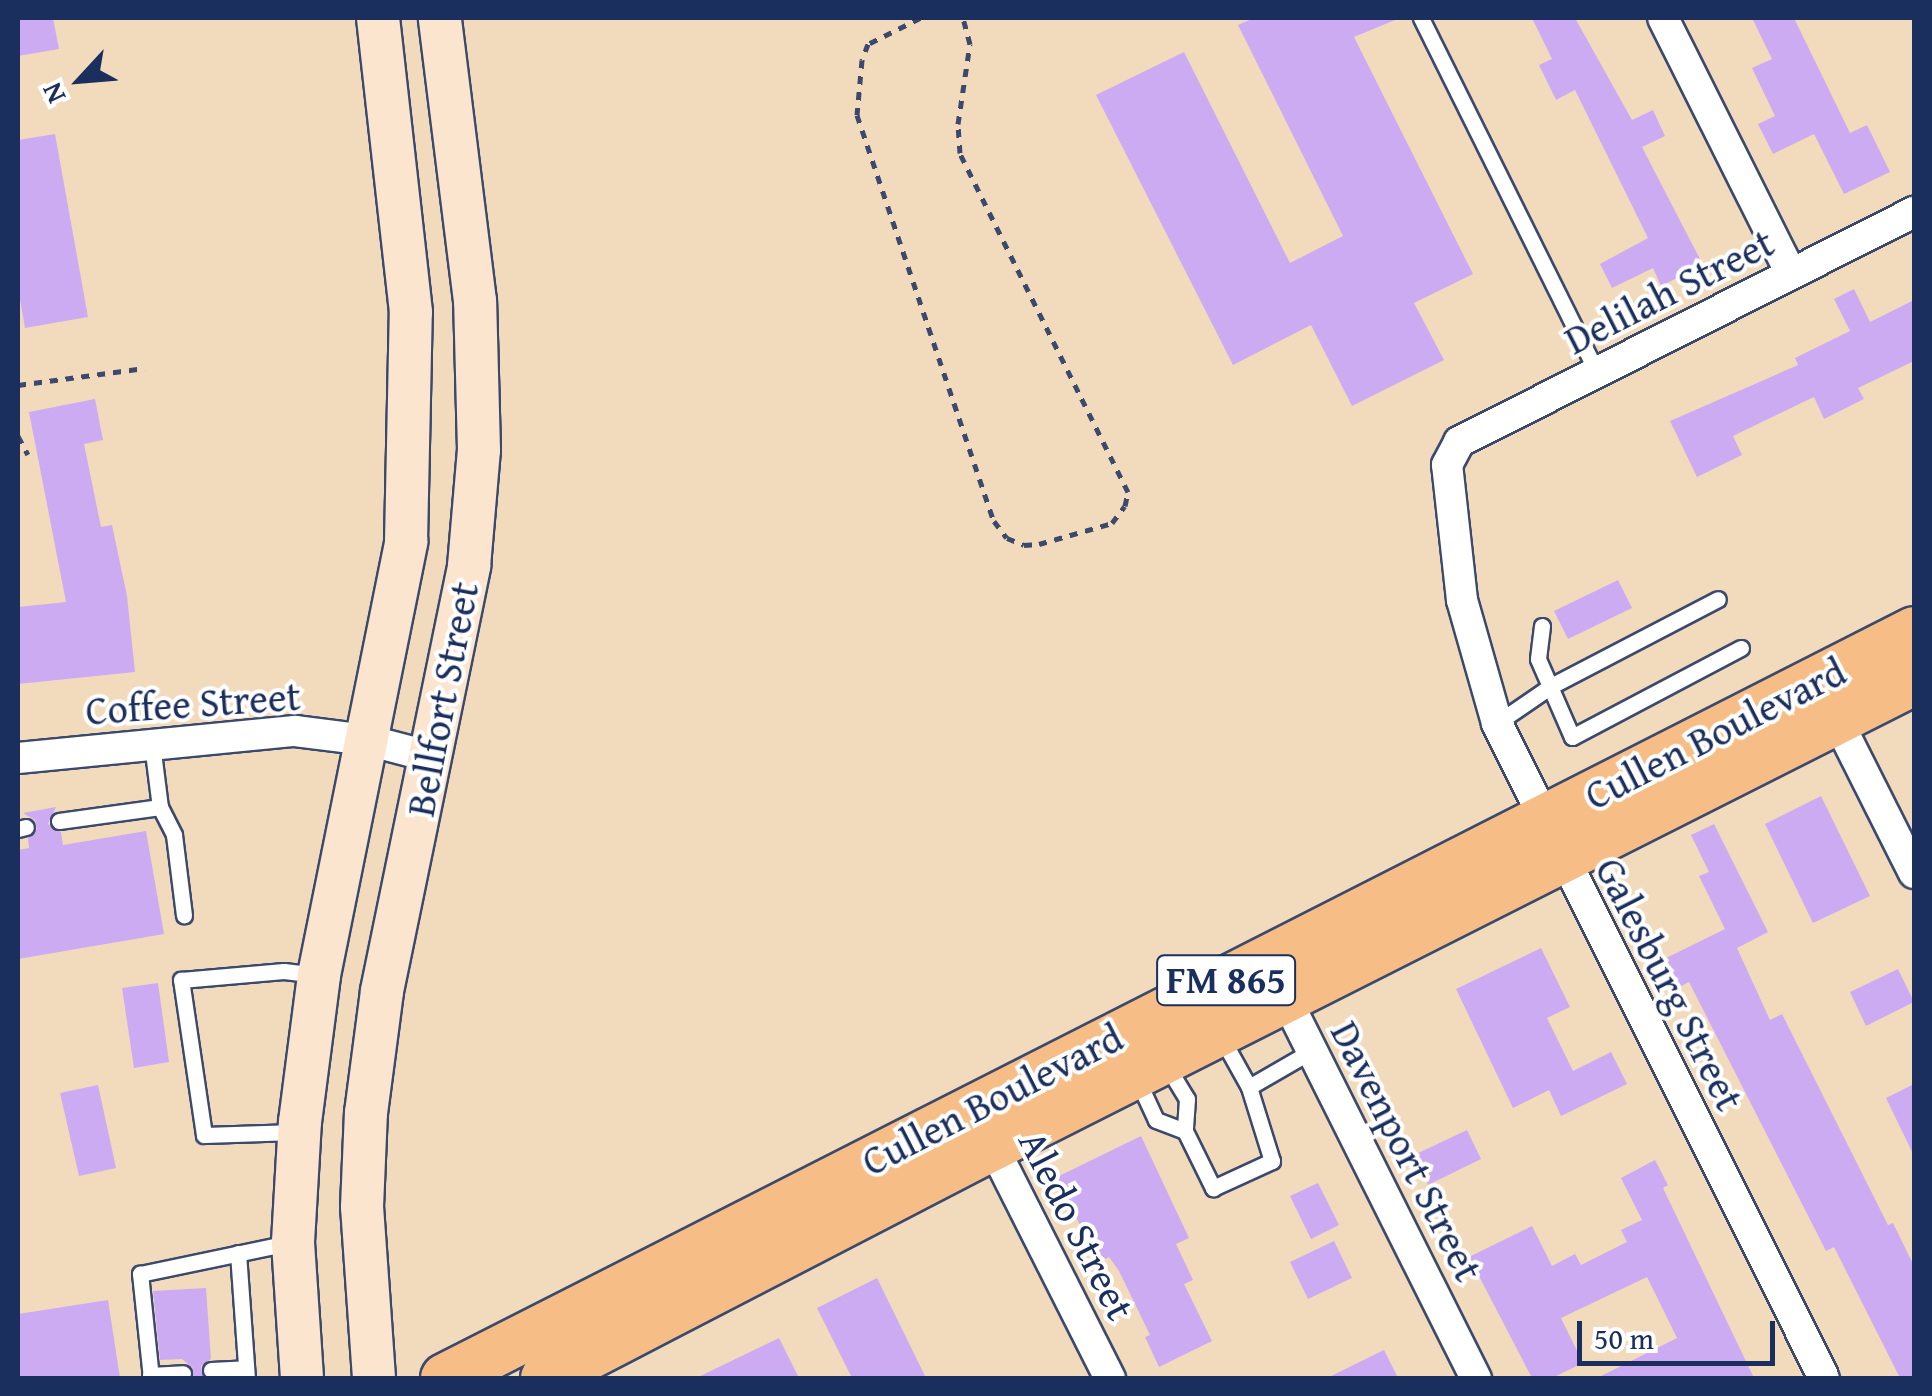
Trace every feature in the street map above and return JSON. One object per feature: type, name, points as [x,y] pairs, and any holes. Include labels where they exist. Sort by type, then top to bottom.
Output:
[{"type":"main road","name":"Bellfort Street","points":[[302,1378],[293,1242],[300,1132],[319,975],[406,542],[412,312],[378,18]]},
{"type":"main road","name":"Bellfort Street","points":[[374,1378],[362,1208],[366,1113],[382,991],[469,566],[479,450],[474,301],[440,18]]},
{"type":"main road","points":[[412,312],[474,301]]},
{"type":"main road","name":"Cullen Boulevard","points":[[445,1378],[983,1126],[1552,840],[1827,700],[1914,631]]},
{"type":"main road","name":"Cullen Boulevard","points":[[1827,700],[1914,680]]},
{"type":"main road","points":[[319,975],[382,991]]},
{"type":"main road","name":"Cullen Boulevard","points":[[545,1378],[983,1126],[1149,1067],[1218,1032],[1276,979]]},
{"type":"street","points":[[1664,18],[1791,274]]},
{"type":"street","name":"Delilah Street","points":[[1459,442],[1914,212]]},
{"type":"street","name":"Galesburg Street","points":[[1459,442],[1447,466],[1462,600],[1497,724],[1824,1378]]},
{"type":"street","points":[[1827,700],[1914,873]]},
{"type":"street","name":"Coffee Street","points":[[18,758],[295,731],[367,740],[432,757]]},
{"type":"street","name":"Davenport Street","points":[[1276,979],[1476,1378]]},
{"type":"street","name":"Aledo Street","points":[[983,1126],[1110,1378]]},
{"type":"lane","points":[[1421,18],[1597,372]]},
{"type":"lane","points":[[1497,724],[1551,686],[1718,599]]},
{"type":"lane","points":[[1542,626],[1538,659],[1572,737],[1742,648]]},
{"type":"lane","points":[[152,742],[160,807],[174,836],[184,915]]},
{"type":"lane","points":[[59,821],[160,807]]},
{"type":"lane","points":[[300,1132],[204,1135],[181,980],[284,971],[319,975]]},
{"type":"lane","points":[[1149,1067],[1187,1100],[1185,1131],[1213,1188],[1272,1162],[1249,1086],[1218,1032]]},
{"type":"lane","points":[[1249,1086],[1312,1051]]},
{"type":"lane","points":[[1149,1067],[1156,1120],[1185,1131]]},
{"type":"lane","points":[[183,1373],[150,1377],[140,1274],[293,1242]]},
{"type":"lane","points":[[211,1370],[247,1373],[238,1254]]},
{"type":"path","points":[[920,18],[868,44],[862,60],[856,115],[994,521],[1007,538],[1024,545],[1039,544],[1112,523],[1125,506],[1128,492],[960,153],[958,124],[970,44],[963,18]]},
{"type":"path","points":[[18,384],[145,368]]},
{"type":"path","points":[[18,436],[28,455]]},
{"type":"building","points":[[18,18],[53,18],[59,49],[18,56]]},
{"type":"building","points":[[1254,18],[1400,18],[1354,37],[1473,274],[1414,303],[1444,360],[1352,406],[1311,325],[1233,365],[1096,95],[1184,52],[1290,263],[1343,236],[1238,25]]},
{"type":"building","points":[[1532,18],[1575,18],[1632,120],[1653,110],[1665,136],[1642,147],[1703,265],[1661,286],[1653,268],[1612,288],[1600,264],[1648,238],[1575,90],[1556,100],[1539,65],[1552,59]]},
{"type":"building","points":[[1752,18],[1794,18],[1850,133],[1867,125],[1890,172],[1844,194],[1814,134],[1773,154],[1758,124],[1775,116],[1752,68],[1772,59]]},
{"type":"building","points":[[55,134],[88,317],[25,328],[18,288],[18,140]]},
{"type":"building","points":[[1854,289],[1870,322],[1914,300],[1914,361],[1858,388],[1864,399],[1824,419],[1814,397],[1733,436],[1742,455],[1697,477],[1670,421],[1798,365],[1795,358],[1850,331],[1834,299]]},
{"type":"building","points":[[95,399],[103,440],[84,444],[101,527],[112,525],[127,596],[135,672],[18,684],[18,607],[66,602],[29,412]]},
{"type":"building","points":[[1618,580],[1632,608],[1568,639],[1554,611]]},
{"type":"building","points":[[1821,796],[1870,896],[1813,923],[1765,824]]},
{"type":"building","points":[[56,807],[48,824],[61,832],[63,845],[146,831],[164,934],[18,959],[18,850],[29,848],[28,838],[37,829],[35,820],[23,813]]},
{"type":"building","points":[[1714,824],[1768,932],[1737,948],[1770,1020],[1782,1014],[1888,1225],[1893,1223],[1914,1266],[1914,1378],[1900,1378],[1834,1247],[1826,1251],[1689,982],[1674,990],[1660,961],[1725,929],[1699,876],[1709,872],[1691,835]]},
{"type":"building","points":[[1541,948],[1570,1007],[1547,1018],[1573,1071],[1611,1052],[1627,1084],[1561,1116],[1549,1090],[1513,1108],[1456,989]]},
{"type":"building","points":[[1898,969],[1914,1002],[1866,1026],[1850,992]]},
{"type":"building","points":[[158,983],[169,1062],[134,1068],[122,988]]},
{"type":"building","points":[[1914,1084],[1914,1156],[1886,1098]]},
{"type":"building","points":[[98,1085],[116,1168],[79,1176],[60,1093]]},
{"type":"building","points":[[1467,1130],[1481,1159],[1428,1185],[1414,1155]]},
{"type":"building","points":[[1141,1136],[1189,1238],[1176,1244],[1193,1280],[1184,1284],[1212,1341],[1159,1367],[1145,1337],[1150,1335],[1119,1271],[1109,1257],[1098,1263],[1057,1177]]},
{"type":"building","points":[[1655,1160],[1668,1185],[1663,1188],[1754,1378],[1597,1378],[1677,1338],[1647,1277],[1561,1318],[1583,1363],[1552,1378],[1532,1378],[1469,1257],[1532,1226],[1552,1266],[1575,1254],[1581,1265],[1627,1242],[1621,1230],[1642,1220],[1621,1178]]},
{"type":"building","points":[[1318,1183],[1339,1225],[1311,1239],[1290,1196]]},
{"type":"building","points":[[1334,1241],[1352,1278],[1308,1299],[1290,1262]]},
{"type":"building","points":[[877,1278],[926,1378],[852,1378],[817,1308]]},
{"type":"building","points":[[206,1288],[211,1359],[201,1366],[204,1378],[193,1378],[193,1368],[182,1359],[160,1360],[153,1291]]},
{"type":"building","points":[[108,1300],[120,1378],[18,1378],[18,1314]]},
{"type":"building","points":[[779,1338],[799,1378],[696,1378]]},
{"type":"building","points":[[1384,1350],[1398,1378],[1327,1378]]}]
